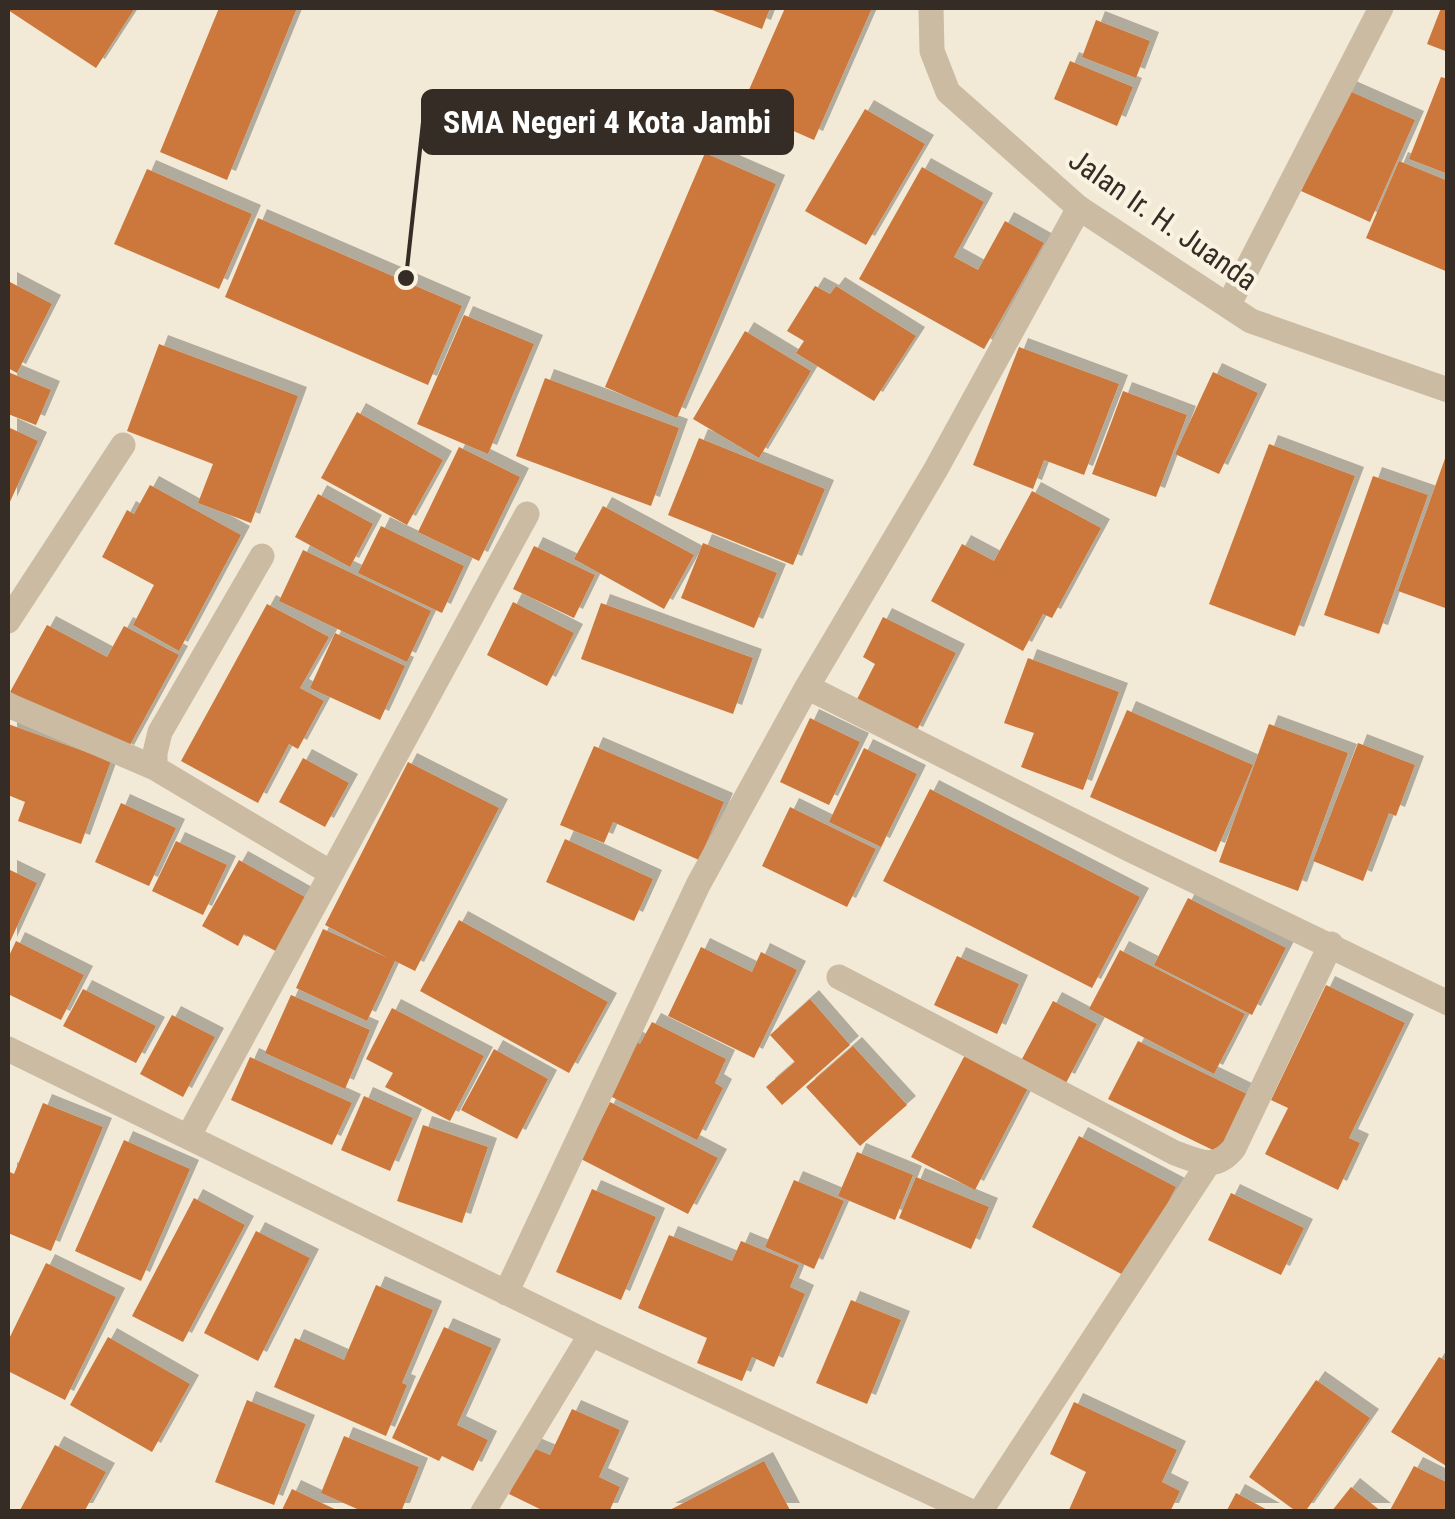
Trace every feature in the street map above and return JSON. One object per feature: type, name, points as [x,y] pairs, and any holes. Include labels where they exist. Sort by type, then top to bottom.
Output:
[{"type":"street","name":"Jalan Ir. H. Juanda","points":[[931,8],[932,51],[948,92],[1079,208],[1251,321],[1448,390]]},
{"type":"street","points":[[1229,304],[1380,8]]},
{"type":"street","points":[[506,1293],[698,885],[807,687],[936,469],[1079,208]]},
{"type":"street","points":[[8,621],[123,445]]},
{"type":"street","points":[[188,1137],[527,514]]},
{"type":"street","points":[[156,768],[160,732],[262,556]]},
{"type":"street","points":[[807,687],[1130,850],[1448,1002]]},
{"type":"street","points":[[8,704],[156,768],[332,873]]},
{"type":"street","points":[[839,976],[1176,1153],[1208,1164],[1225,1159],[1234,1148],[1331,944]]},
{"type":"street","points":[[8,1049],[591,1334],[972,1512]]},
{"type":"street","points":[[980,1512],[1208,1164]]},
{"type":"street","points":[[482,1512],[591,1334]]},
{"type":"building","points":[[10,8],[135,8],[96,68]]},
{"type":"building","points":[[219,8],[297,8],[227,180],[160,152]]},
{"type":"building","points":[[707,8],[770,8],[762,29]]},
{"type":"building","points":[[785,8],[872,8],[814,140],[741,108]]},
{"type":"building","points":[[1441,8],[1448,8],[1448,52],[1427,44]]},
{"type":"building","points":[[1096,20],[1150,41],[1136,78],[1082,57]]},
{"type":"building","points":[[1070,61],[1133,87],[1117,126],[1054,99]]},
{"type":"building","points":[[1441,77],[1448,79],[1448,174],[1409,159]]},
{"type":"building","points":[[1347,90],[1415,120],[1370,222],[1301,191]]},
{"type":"building","points":[[865,109],[925,144],[866,245],[805,211]]},
{"type":"building","points":[[705,153],[776,184],[677,418],[605,387]]},
{"type":"building","points":[[1399,161],[1448,181],[1448,272],[1366,238]]},
{"type":"building","points":[[922,167],[984,202],[954,257],[978,270],[1005,221],[1044,243],[984,349],[859,279]]},
{"type":"building","points":[[147,169],[252,214],[219,289],[114,244]]},
{"type":"building","points":[[258,218],[462,306],[428,385],[225,297]]},
{"type":"building","points":[[8,281],[52,304],[17,373],[8,368]]},
{"type":"building","points":[[815,286],[830,294],[836,286],[916,336],[874,401],[796,353],[804,341],[787,331]]},
{"type":"building","points":[[464,315],[534,344],[488,454],[417,424]]},
{"type":"building","points":[[745,331],[811,371],[759,458],[693,419]]},
{"type":"building","points":[[159,344],[298,396],[251,523],[198,503],[213,464],[127,431]]},
{"type":"building","points":[[1019,347],[1119,384],[1084,475],[1044,460],[1033,489],[973,465]]},
{"type":"building","points":[[8,372],[51,390],[36,425],[8,414]]},
{"type":"building","points":[[1213,372],[1258,393],[1219,474],[1175,454]]},
{"type":"building","points":[[545,378],[679,428],[651,506],[516,456]]},
{"type":"building","points":[[1123,391],[1187,415],[1156,497],[1092,474]]},
{"type":"building","points":[[357,412],[443,460],[407,525],[321,478]]},
{"type":"building","points":[[8,427],[38,441],[8,506]]},
{"type":"building","points":[[699,438],[825,489],[793,565],[668,515]]},
{"type":"building","points":[[1269,444],[1355,476],[1295,636],[1209,604]]},
{"type":"building","points":[[459,447],[520,477],[479,561],[418,532]]},
{"type":"building","points":[[1448,450],[1448,609],[1398,591]]},
{"type":"building","points":[[1373,476],[1428,495],[1379,634],[1324,615]]},
{"type":"building","points":[[150,485],[241,535],[179,651],[133,625],[154,585],[102,557],[127,510],[134,514]]},
{"type":"building","points":[[1032,491],[1101,528],[1052,618],[1043,614],[1023,651],[931,601],[962,544],[994,561]]},
{"type":"building","points":[[318,494],[373,524],[350,567],[295,537]]},
{"type":"building","points":[[603,506],[694,555],[664,609],[574,559]]},
{"type":"building","points":[[381,526],[464,566],[442,613],[358,573]]},
{"type":"building","points":[[703,543],[777,573],[754,628],[681,598]]},
{"type":"building","points":[[534,546],[595,575],[574,618],[513,589]]},
{"type":"building","points":[[303,550],[431,611],[407,662],[279,601]]},
{"type":"building","points":[[513,602],[574,633],[547,686],[487,655]]},
{"type":"building","points":[[601,603],[753,658],[733,714],[581,659]]},
{"type":"building","points":[[267,604],[329,637],[300,688],[324,701],[298,749],[289,744],[258,803],[181,761]]},
{"type":"building","points":[[883,617],[956,653],[914,736],[854,705],[875,664],[863,657]]},
{"type":"building","points":[[47,625],[107,657],[124,626],[179,655],[125,754],[10,692]]},
{"type":"building","points":[[335,633],[405,666],[380,720],[310,688]]},
{"type":"building","points":[[1028,658],[1119,692],[1083,790],[1021,767],[1034,733],[1004,723]]},
{"type":"building","points":[[1127,710],[1253,765],[1216,852],[1090,797]]},
{"type":"building","points":[[810,718],[860,742],[829,805],[780,782]]},
{"type":"building","points":[[8,724],[111,761],[81,844],[18,821],[25,802],[8,795]]},
{"type":"building","points":[[1269,724],[1348,753],[1298,891],[1219,862]]},
{"type":"building","points":[[1358,743],[1415,765],[1396,816],[1389,813],[1363,881],[1313,861]]},
{"type":"building","points":[[594,746],[724,802],[699,860],[613,822],[604,843],[560,825]]},
{"type":"building","points":[[864,748],[917,774],[881,847],[829,822]]},
{"type":"building","points":[[303,758],[349,783],[325,827],[279,802]]},
{"type":"building","points":[[408,762],[499,808],[415,971],[395,961],[367,1021],[296,988],[323,929],[388,958],[325,925]]},
{"type":"building","points":[[930,789],[1140,897],[1092,988],[883,881]]},
{"type":"building","points":[[121,803],[176,828],[149,886],[95,862]]},
{"type":"building","points":[[790,807],[876,849],[847,907],[762,866]]},
{"type":"building","points":[[565,839],[653,879],[634,921],[546,882]]},
{"type":"building","points":[[176,841],[227,865],[203,915],[152,891]]},
{"type":"building","points":[[239,860],[312,901],[283,955],[244,934],[238,946],[202,926]]},
{"type":"building","points":[[8,869],[37,883],[8,946]]},
{"type":"building","points":[[1188,898],[1286,948],[1252,1015],[1154,965]]},
{"type":"building","points":[[459,920],[608,1002],[569,1073],[420,991]]},
{"type":"building","points":[[16,941],[84,975],[61,1020],[8,994],[8,958]]},
{"type":"building","points":[[701,947],[752,972],[761,952],[797,970],[754,1058],[668,1016]]},
{"type":"building","points":[[1120,950],[1245,1014],[1214,1074],[1089,1009]]},
{"type":"building","points":[[957,956],[1019,984],[997,1034],[934,1005]]},
{"type":"building","points":[[1326,985],[1405,1023],[1349,1138],[1360,1143],[1338,1190],[1265,1154],[1288,1108],[1271,1100]]},
{"type":"building","points":[[83,989],[156,1026],[136,1063],[63,1026]]},
{"type":"building","points":[[291,995],[370,1030],[345,1089],[265,1053]]},
{"type":"building","points":[[810,999],[850,1045],[782,1105],[766,1087],[795,1062],[770,1035]]},
{"type":"building","points":[[1053,1001],[1097,1024],[1066,1083],[1022,1059]]},
{"type":"building","points":[[392,1008],[484,1056],[450,1121],[385,1087],[393,1073],[366,1059]]},
{"type":"building","points":[[172,1015],[215,1037],[183,1097],[140,1074]]},
{"type":"building","points":[[652,1022],[726,1059],[715,1083],[723,1088],[697,1140],[606,1094],[632,1040],[640,1044]]},
{"type":"building","points":[[1138,1041],[1249,1095],[1221,1154],[1108,1099]]},
{"type":"building","points":[[853,1046],[907,1105],[860,1146],[806,1087]]},
{"type":"building","points":[[494,1049],[548,1079],[517,1139],[461,1110]]},
{"type":"building","points":[[965,1055],[1028,1088],[975,1190],[911,1157]]},
{"type":"building","points":[[250,1057],[352,1103],[332,1145],[231,1100]]},
{"type":"building","points":[[364,1096],[413,1118],[390,1171],[341,1150]]},
{"type":"building","points":[[610,1102],[718,1158],[688,1214],[581,1159]]},
{"type":"building","points":[[43,1103],[103,1127],[51,1251],[8,1233],[8,1171],[14,1174]]},
{"type":"building","points":[[423,1125],[488,1147],[462,1223],[397,1201]]},
{"type":"building","points":[[1079,1136],[1176,1187],[1129,1278],[1032,1227]]},
{"type":"building","points":[[124,1140],[190,1169],[141,1281],[75,1251]]},
{"type":"building","points":[[857,1152],[913,1175],[895,1220],[838,1196]]},
{"type":"building","points":[[916,1177],[989,1207],[971,1249],[899,1218]]},
{"type":"building","points":[[794,1180],[844,1201],[814,1269],[765,1247]]},
{"type":"building","points":[[592,1189],[656,1217],[621,1300],[556,1272]]},
{"type":"building","points":[[1231,1193],[1304,1228],[1281,1275],[1208,1240]]},
{"type":"building","points":[[194,1198],[245,1225],[183,1342],[132,1316]]},
{"type":"building","points":[[256,1231],[310,1258],[258,1361],[204,1333]]},
{"type":"building","points":[[669,1235],[732,1261],[741,1241],[799,1265],[790,1287],[805,1294],[774,1367],[752,1357],[742,1381],[697,1363],[707,1338],[638,1308]]},
{"type":"building","points":[[46,1263],[116,1297],[65,1400],[8,1371],[8,1341]]},
{"type":"building","points":[[376,1285],[433,1310],[402,1383],[407,1385],[386,1436],[274,1387],[295,1338],[344,1360]]},
{"type":"building","points":[[851,1300],[901,1320],[867,1404],[816,1383]]},
{"type":"building","points":[[444,1327],[492,1348],[457,1425],[488,1440],[473,1471],[442,1456],[439,1461],[392,1438]]},
{"type":"building","points":[[108,1337],[190,1384],[152,1452],[70,1405]]},
{"type":"building","points":[[1439,1357],[1448,1362],[1448,1467],[1391,1432]]},
{"type":"building","points":[[1316,1380],[1370,1418],[1305,1512],[1297,1512],[1249,1477]]},
{"type":"building","points":[[247,1400],[306,1424],[274,1505],[215,1482]]},
{"type":"building","points":[[1074,1402],[1177,1450],[1162,1482],[1180,1491],[1170,1512],[1068,1512],[1086,1472],[1050,1454]]},
{"type":"building","points":[[572,1409],[620,1430],[599,1477],[620,1487],[609,1512],[546,1512],[509,1494],[531,1447],[550,1455]]},
{"type":"building","points":[[344,1436],[419,1467],[401,1512],[364,1512],[321,1493]]},
{"type":"building","points":[[55,1445],[106,1472],[84,1512],[19,1512]]},
{"type":"building","points":[[764,1461],[791,1512],[666,1512]]},
{"type":"building","points":[[1414,1466],[1448,1483],[1448,1512],[1389,1512]]},
{"type":"building","points":[[1351,1487],[1382,1512],[1331,1512]]},
{"type":"building","points":[[292,1489],[341,1512],[281,1512]]},
{"type":"building","points":[[1236,1493],[1271,1512],[1226,1512]]},
{"type":"place","name":"SMA Negeri 4 Kota Jambi","points":[[406,278]]}]
